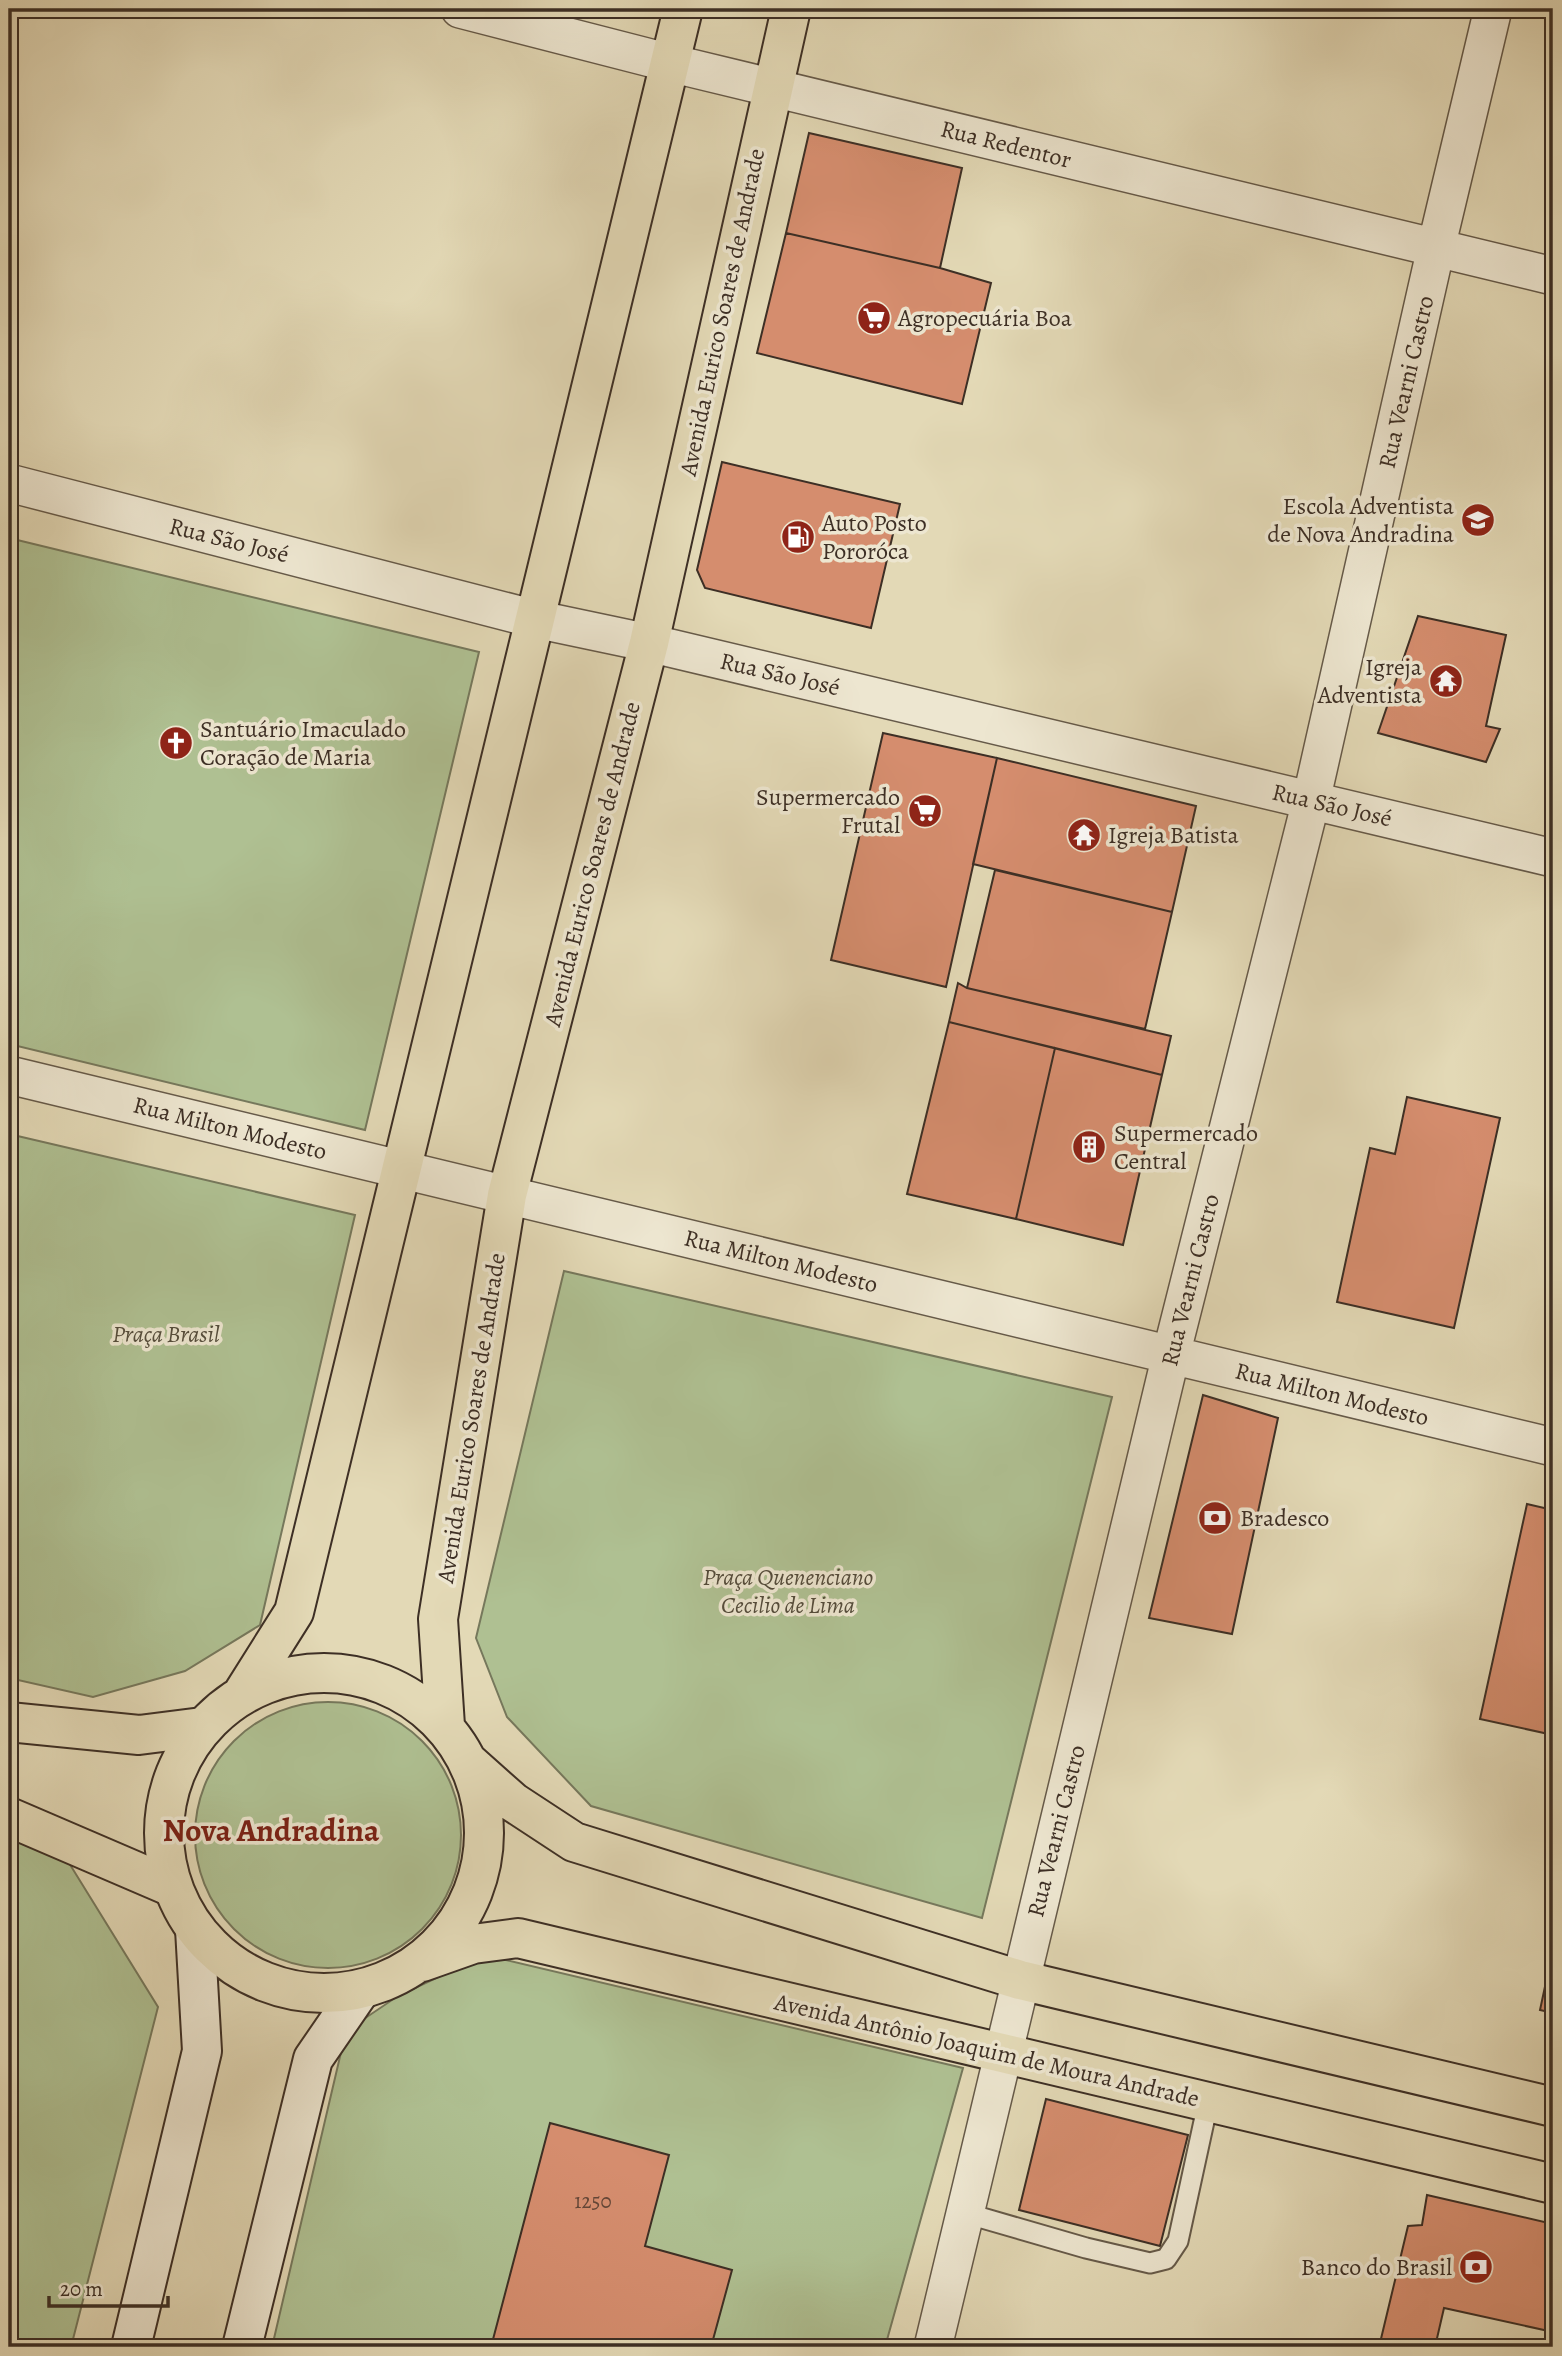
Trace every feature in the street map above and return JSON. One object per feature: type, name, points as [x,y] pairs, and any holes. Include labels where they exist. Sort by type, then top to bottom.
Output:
[{"type":"main road","points":[[468,1762],[484,1815],[481,1870],[460,1921],[422,1962],[359,1992],[322,1995],[285,1990],[251,1977],[220,1956],[195,1929],[172,1887],[163,1831],[173,1776],[202,1727],[243,1693],[294,1612],[683,9]]},
{"type":"main road","name":"Avenida Eurico Soares de Andrade","points":[[444,1726],[438,1619],[507,1195],[649,643],[791,9]]},
{"type":"main road","points":[[243,1693],[295,1674],[349,1673],[402,1691],[444,1726],[468,1762],[513,1802],[574,1842],[1020,1980],[1553,2107]]},
{"type":"main road","points":[[9,1722],[139,1735],[202,1727]]},
{"type":"main road","points":[[9,1817],[172,1887]]},
{"type":"main road","name":"Avenida Antônio Joaquim de Moura Andrade","points":[[422,1962],[473,1944],[518,1938],[1553,2185]]},
{"type":"street","name":"Rua Redentor","points":[[460,9],[772,88],[1553,276]]},
{"type":"street","name":"Rua Vearni Castro","points":[[933,2347],[1171,1355],[1311,801],[1493,9]]},
{"type":"street","name":"Rua São José","points":[[9,483],[535,619],[649,643],[1553,858]]},
{"type":"street","name":"Rua Milton Modesto","points":[[9,1075],[1553,1447]]},
{"type":"street","points":[[131,2347],[202,2051],[195,1929]]},
{"type":"street","points":[[242,2347],[313,2059],[359,1992]]},
{"type":"lane","points":[[965,2213],[1086,2248],[1150,2263],[1166,2259],[1178,2241],[1209,2103]]},
{"type":"green space","points":[[9,538],[479,652],[365,1130],[9,1044]]},
{"type":"green space","name":"Praça Brasil","points":[[9,1134],[355,1215],[260,1625],[185,1671],[93,1697],[9,1678]]},
{"type":"green space","name":"Praça Quenenciano Cecilio de Lima","points":[[564,1271],[1112,1397],[982,1918],[591,1806],[507,1717],[476,1638]]},
{"type":"green space","points":[[328,1702],[354,1704],[379,1712],[402,1724],[422,1741],[439,1761],[451,1784],[459,1809],[459,1861],[451,1886],[439,1909],[422,1929],[402,1946],[379,1958],[354,1966],[328,1968],[302,1966],[277,1958],[254,1946],[234,1929],[217,1909],[205,1886],[197,1861],[195,1835],[197,1809],[205,1784],[217,1761],[234,1741],[254,1724],[277,1712],[302,1704]]},
{"type":"green space","points":[[9,1836],[61,1850],[158,2007],[71,2347],[9,2347]]},
{"type":"green space","points":[[485,1955],[963,2068],[885,2347],[272,2347],[346,2031],[398,1996]]},
{"type":"building","points":[[809,133],[962,168],[940,268],[786,233]]},
{"type":"building","name":"Agropecuária Boa","points":[[786,233],[940,268],[991,283],[962,404],[757,353]]},
{"type":"building","name":"Auto Posto Pororóca","points":[[722,462],[900,504],[871,628],[705,588],[697,570]]},
{"type":"building","name":"Igreja Adventista","points":[[1418,616],[1506,635],[1486,726],[1500,729],[1486,762],[1378,733]]},
{"type":"building","name":"Supermercado Frutal","points":[[883,733],[997,758],[946,987],[831,960]]},
{"type":"building","name":"Igreja Batista","points":[[997,758],[1196,806],[1172,912],[973,864]]},
{"type":"building","points":[[995,870],[1172,912],[1145,1029],[967,988]]},
{"type":"building","points":[[958,983],[967,988],[1171,1036],[1162,1075],[949,1022]]},
{"type":"building","points":[[949,1022],[1055,1048],[1016,1219],[907,1194]]},
{"type":"building","name":"Supermercado Central","points":[[1055,1048],[1162,1075],[1123,1245],[1016,1219]]},
{"type":"building","points":[[1407,1097],[1500,1118],[1454,1328],[1337,1302],[1370,1148],[1395,1154]]},
{"type":"building","name":"Bradesco","points":[[1203,1395],[1278,1418],[1232,1634],[1149,1618]]},
{"type":"building","points":[[1527,1504],[1553,1510],[1553,1735],[1480,1719]]},
{"type":"building","points":[[1553,1949],[1553,2013],[1540,2010]]},
{"type":"building","points":[[1046,2099],[1188,2135],[1160,2246],[1019,2210]]},
{"type":"building","points":[[550,2123],[669,2155],[645,2246],[732,2270],[711,2347],[491,2347]]},
{"type":"building","name":"Banco do Brasil","points":[[1427,2195],[1553,2224],[1553,2332],[1444,2308],[1435,2347],[1389,2347],[1380,2343],[1408,2226],[1422,2225]]},
{"type":"place","name":"Agropecuária Boa","points":[[874,318]]},
{"type":"place","name":"Escola Adventista de Nova Andradina","points":[[1478,520]]},
{"type":"place","name":"Auto Posto Pororóca","points":[[798,537]]},
{"type":"place","name":"Igreja Adventista","points":[[1446,681]]},
{"type":"place","name":"Santuário Imaculado Coração de Maria","points":[[176,743]]},
{"type":"place","name":"Supermercado Frutal","points":[[925,811]]},
{"type":"place","name":"Igreja Batista","points":[[1084,835]]},
{"type":"place","name":"Supermercado Central","points":[[1089,1147]]},
{"type":"place","name":"Bradesco","points":[[1215,1518]]},
{"type":"place","name":"Banco do Brasil","points":[[1476,2267]]},
{"type":"district","name":"Nova Andradina","points":[[271,1830]]}]
